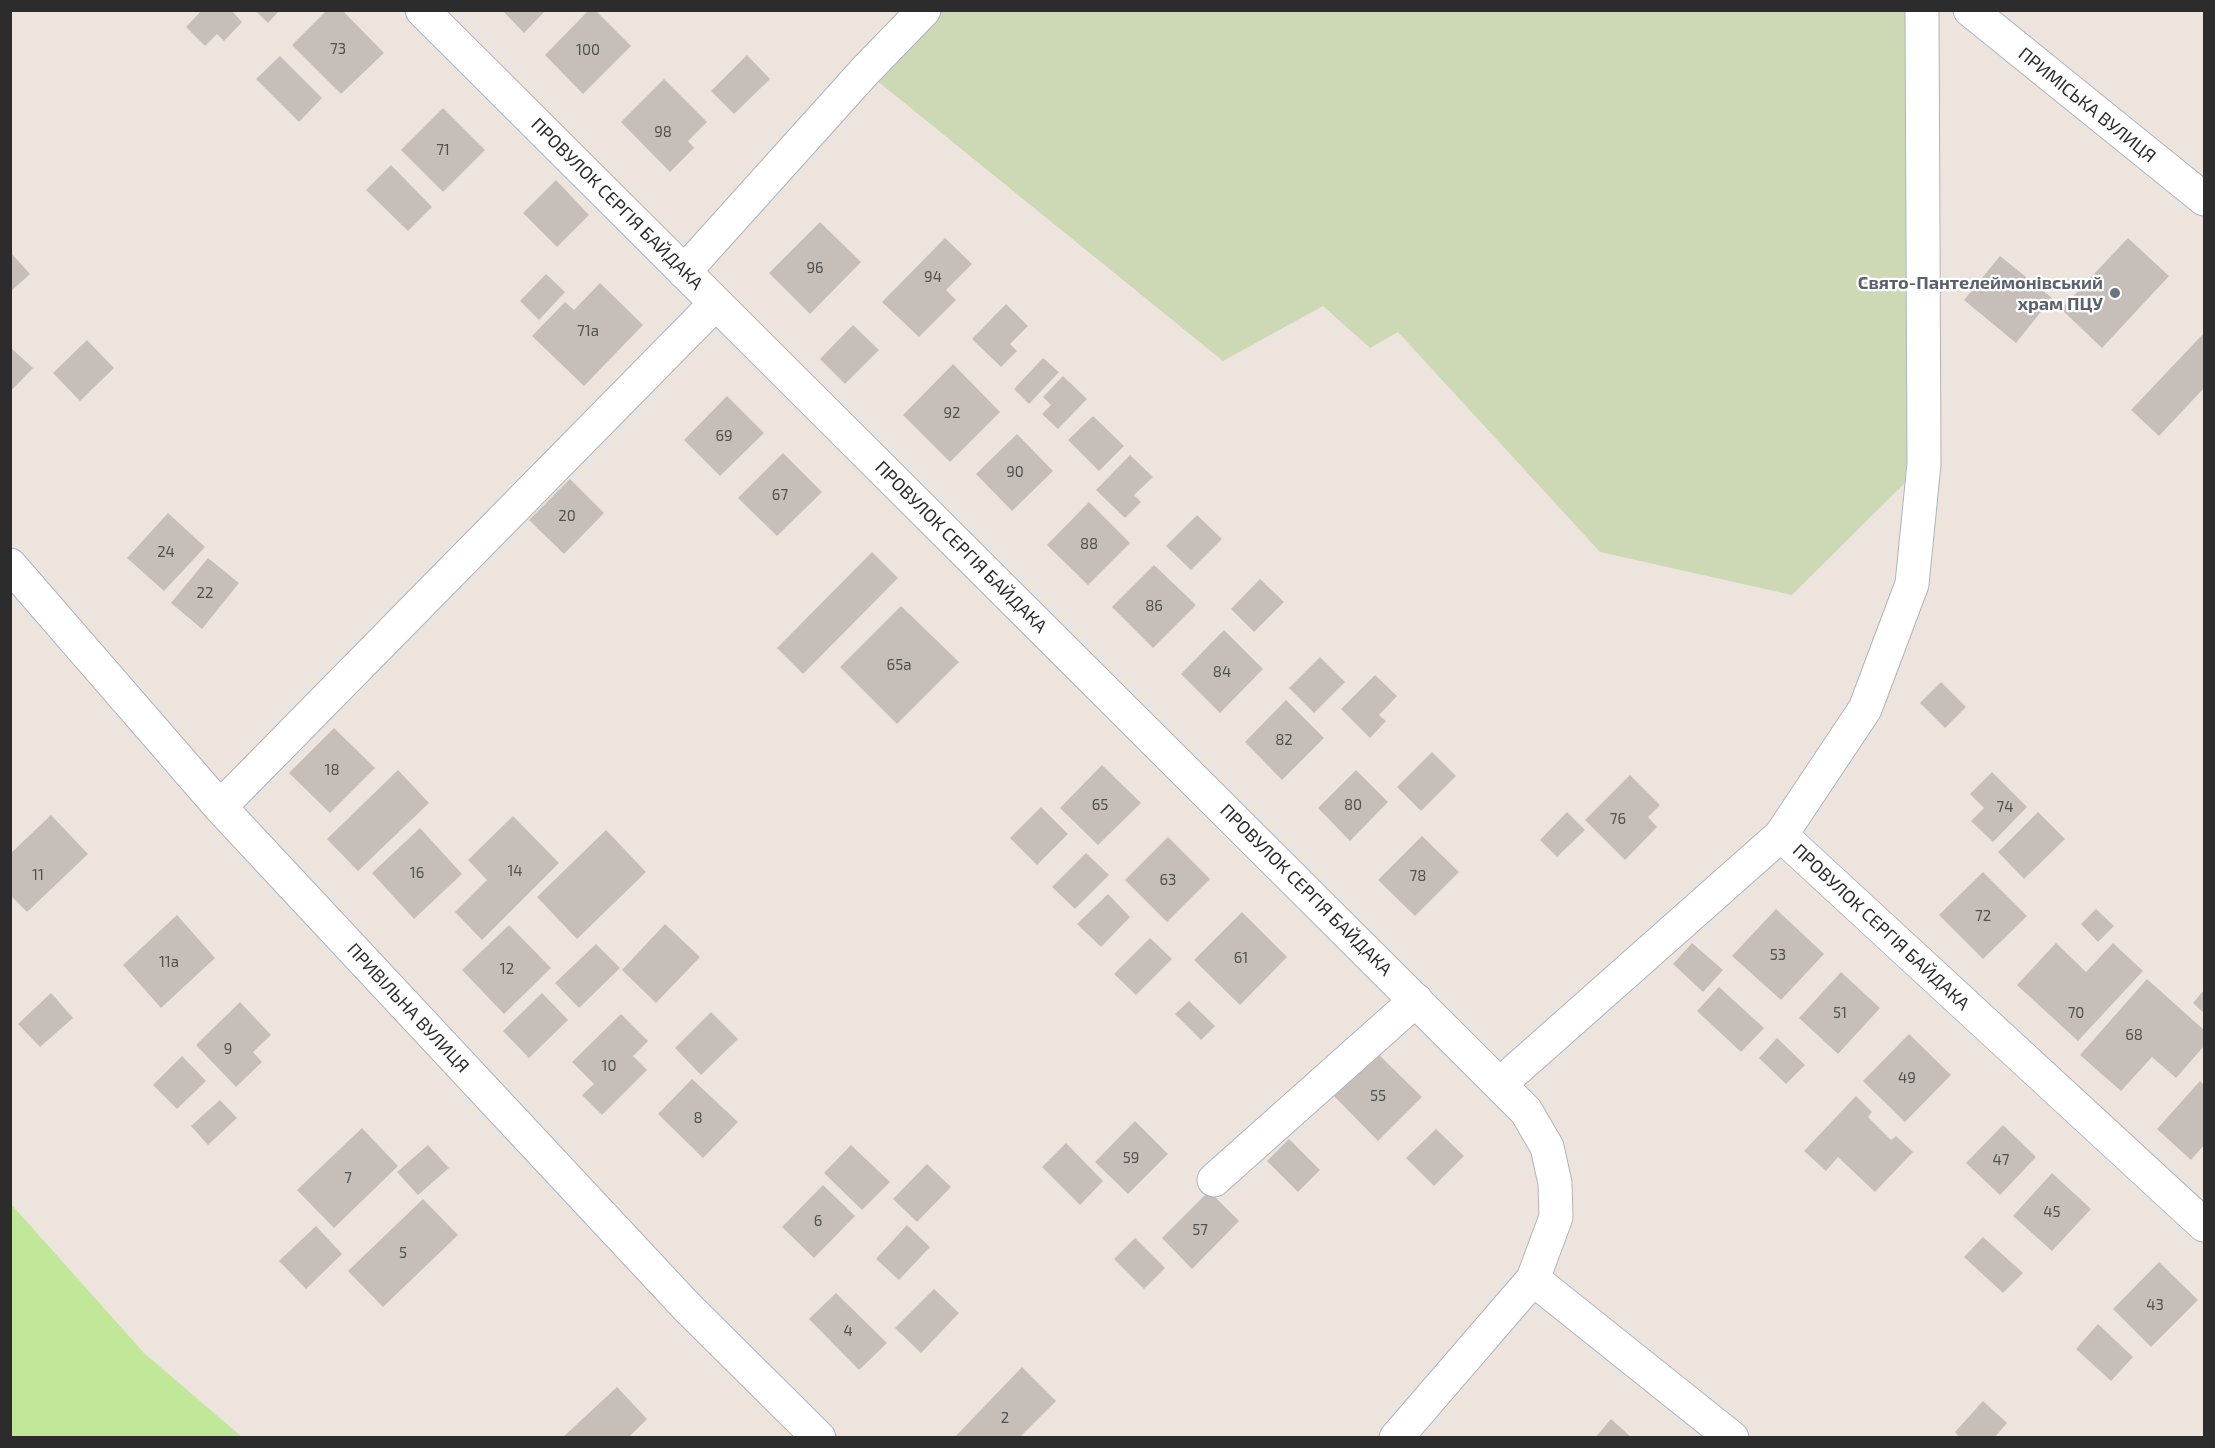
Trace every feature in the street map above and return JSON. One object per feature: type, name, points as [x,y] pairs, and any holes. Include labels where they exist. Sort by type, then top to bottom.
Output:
[{"type":"street","name":"ПРОВУЛОК СЕРГІЯ БАЙДАКА","points":[[422,10],[1526,1111],[1547,1147],[1556,1183],[1556,1216],[1533,1279]]},
{"type":"street","points":[[684,272],[865,71],[924,10]]},
{"type":"street","points":[[1781,835],[1865,709],[1912,584],[1924,464],[1922,10]]},
{"type":"street","name":"ПРИМІСЬКА ВУЛИЦЯ","points":[[1970,10],[2205,199]]},
{"type":"street","points":[[220,807],[716,303]]},
{"type":"street","name":"ПРИВІЛЬНА ВУЛИЦЯ","points":[[10,565],[220,807],[687,1307],[819,1437]]},
{"type":"street","name":"ПРОВУЛОК СЕРГІЯ БАЙДАКА","points":[[1500,1084],[1781,835],[2205,1225]]},
{"type":"street","points":[[1214,1180],[1416,1000]]},
{"type":"street","points":[[1396,1437],[1533,1279],[1731,1437]]},
{"type":"green space","points":[[924,11],[1922,11],[1924,464],[1792,595],[1600,552],[1398,332],[1370,348],[1323,306],[1223,361],[865,71]]},
{"type":"green space","points":[[11,1204],[144,1353],[242,1437],[11,1437]]},
{"type":"building","points":[[202,10],[231,10],[242,22],[224,41],[217,34],[205,46],[186,27]]},
{"type":"building","points":[[255,10],[280,10],[268,23]]},
{"type":"building","points":[[327,10],[342,10],[384,53],[341,94],[292,45]]},
{"type":"building","points":[[502,10],[546,10],[524,33]]},
{"type":"building","points":[[589,10],[595,10],[631,46],[583,94],[545,55]]},
{"type":"building","points":[[747,55],[770,79],[734,114],[711,91]]},
{"type":"building","points":[[280,56],[322,98],[299,122],[256,79]]},
{"type":"building","points":[[664,79],[707,122],[688,141],[694,148],[670,172],[621,122]]},
{"type":"building","points":[[443,108],[485,150],[443,192],[401,150]]},
{"type":"building","points":[[391,165],[432,207],[408,231],[366,190]]},
{"type":"building","points":[[556,180],[589,215],[557,247],[523,213]]},
{"type":"building","points":[[820,222],[861,262],[810,314],[769,273]]},
{"type":"building","points":[[945,238],[972,264],[946,290],[956,300],[919,337],[882,302]]},
{"type":"building","name":"Свято-Пантелеймонівський храм ПЦУ","points":[[2128,238],[2169,276],[2102,348],[2061,309]]},
{"type":"building","points":[[10,252],[30,274],[10,292]]},
{"type":"building","points":[[2000,256],[2052,298],[2016,343],[1964,300]]},
{"type":"building","points":[[546,274],[565,292],[539,320],[520,301]]},
{"type":"building","points":[[600,283],[643,325],[584,386],[532,336],[565,302],[574,310]]},
{"type":"building","points":[[1006,304],[1028,326],[1010,344],[1017,351],[1001,367],[972,339]]},
{"type":"building","points":[[853,325],[879,350],[845,384],[820,359]]},
{"type":"building","points":[[2204,333],[2204,388],[2159,436],[2131,410]]},
{"type":"building","points":[[87,340],[114,368],[80,401],[53,373]]},
{"type":"building","points":[[10,347],[33,368],[10,392]]},
{"type":"building","points":[[1043,358],[1059,372],[1029,404],[1014,389]]},
{"type":"building","points":[[953,364],[1000,412],[950,462],[903,415]]},
{"type":"building","points":[[1063,376],[1087,399],[1058,429],[1042,414],[1051,405],[1043,397]]},
{"type":"building","points":[[727,396],[764,433],[720,476],[684,440]]},
{"type":"building","points":[[1093,416],[1124,446],[1099,471],[1068,440]]},
{"type":"building","points":[[1017,434],[1053,471],[1012,511],[976,474]]},
{"type":"building","points":[[783,453],[822,492],[777,536],[738,498]]},
{"type":"building","points":[[1130,455],[1153,477],[1134,495],[1141,502],[1125,518],[1096,490]]},
{"type":"building","points":[[570,479],[604,513],[564,554],[529,520]]},
{"type":"building","points":[[1089,502],[1130,543],[1088,585],[1047,545]]},
{"type":"building","points":[[168,513],[205,547],[164,591],[127,558]]},
{"type":"building","points":[[1197,515],[1222,539],[1191,570],[1166,546]]},
{"type":"building","points":[[872,552],[898,578],[803,674],[777,648]]},
{"type":"building","points":[[208,558],[239,583],[202,629],[171,603]]},
{"type":"building","points":[[1154,565],[1196,605],[1153,648],[1112,607]]},
{"type":"building","points":[[1260,579],[1284,602],[1254,632],[1231,609]]},
{"type":"building","points":[[901,606],[959,662],[897,724],[840,667]]},
{"type":"building","points":[[1224,630],[1263,669],[1220,713],[1181,674]]},
{"type":"building","points":[[1320,657],[1345,682],[1314,713],[1289,688]]},
{"type":"building","points":[[1375,675],[1397,696],[1379,715],[1386,721],[1370,738],[1341,709]]},
{"type":"building","points":[[1941,682],[1966,707],[1945,728],[1920,703]]},
{"type":"building","points":[[1286,700],[1324,738],[1282,780],[1245,742]]},
{"type":"building","points":[[334,728],[375,768],[330,813],[289,773]]},
{"type":"building","points":[[1432,752],[1456,776],[1421,811],[1397,787]]},
{"type":"building","points":[[1102,765],[1141,803],[1098,845],[1060,808]]},
{"type":"building","points":[[398,770],[429,803],[358,871],[327,839]]},
{"type":"building","points":[[1356,770],[1388,802],[1350,841],[1318,808]]},
{"type":"building","points":[[1992,772],[2027,807],[1993,842],[1971,821],[1984,808],[1970,794]]},
{"type":"building","points":[[1630,775],[1660,805],[1648,817],[1657,827],[1625,860],[1585,820]]},
{"type":"building","points":[[1041,807],[1068,834],[1037,865],[1010,838]]},
{"type":"building","points":[[1567,812],[1585,830],[1557,857],[1540,840]]},
{"type":"building","points":[[2038,812],[2065,839],[2024,879],[1998,852]]},
{"type":"building","points":[[51,815],[88,854],[27,912],[10,895],[10,854]]},
{"type":"building","points":[[513,816],[559,863],[482,940],[455,912],[487,880],[468,860]]},
{"type":"building","points":[[420,828],[462,874],[414,919],[372,873]]},
{"type":"building","points":[[606,830],[646,872],[577,939],[537,897]]},
{"type":"building","points":[[1422,836],[1459,872],[1415,916],[1378,880]]},
{"type":"building","points":[[1168,837],[1210,879],[1167,922],[1125,880]]},
{"type":"building","points":[[1086,853],[1109,875],[1075,909],[1052,887]]},
{"type":"building","points":[[1983,872],[2027,916],[1983,959],[1939,915]]},
{"type":"building","points":[[1108,894],[1130,917],[1101,947],[1077,924]]},
{"type":"building","points":[[1776,909],[1824,954],[1781,1000],[1732,956]]},
{"type":"building","points":[[2096,909],[2114,926],[2098,942],[2081,924]]},
{"type":"building","points":[[1242,912],[1287,957],[1240,1005],[1194,960]]},
{"type":"building","points":[[177,915],[215,958],[161,1008],[123,965]]},
{"type":"building","points":[[665,924],[700,957],[656,1003],[622,970]]},
{"type":"building","points":[[509,925],[551,968],[504,1014],[462,970]]},
{"type":"building","points":[[1150,938],[1172,959],[1136,995],[1114,974]]},
{"type":"building","points":[[1692,943],[1723,970],[1703,992],[1673,964]]},
{"type":"building","points":[[2056,943],[2086,972],[2113,943],[2143,971],[2078,1041],[2017,985]]},
{"type":"building","points":[[596,944],[620,968],[579,1008],[555,983]]},
{"type":"building","points":[[1841,972],[1880,1008],[1838,1054],[1799,1018]]},
{"type":"building","points":[[2147,979],[2204,1030],[2204,1046],[2176,1078],[2152,1057],[2121,1091],[2080,1055]]},
{"type":"building","points":[[1719,987],[1764,1028],[1741,1052],[1697,1011]]},
{"type":"building","points":[[2204,990],[2204,1013],[2193,1003]]},
{"type":"building","points":[[51,993],[73,1018],[40,1047],[18,1024]]},
{"type":"building","points":[[542,993],[568,1020],[529,1058],[503,1031]]},
{"type":"building","points":[[1189,1001],[1215,1026],[1201,1040],[1175,1014]]},
{"type":"building","points":[[240,1002],[271,1035],[253,1052],[262,1062],[236,1087],[196,1045]]},
{"type":"building","points":[[711,1012],[738,1039],[701,1075],[675,1048]]},
{"type":"building","points":[[621,1014],[648,1041],[633,1056],[647,1070],[602,1115],[582,1095],[594,1084],[572,1062]]},
{"type":"building","points":[[1909,1034],[1951,1075],[1905,1122],[1863,1081]]},
{"type":"building","points":[[1777,1038],[1805,1065],[1786,1084],[1759,1058]]},
{"type":"building","points":[[1376,1052],[1422,1097],[1378,1141],[1333,1095]]},
{"type":"building","points":[[182,1056],[206,1081],[177,1109],[153,1085]]},
{"type":"building","points":[[692,1079],[738,1122],[703,1158],[658,1114]]},
{"type":"building","points":[[2200,1081],[2204,1085],[2204,1145],[2191,1160],[2157,1129]]},
{"type":"building","points":[[1856,1096],[1872,1112],[1868,1117],[1891,1140],[1896,1136],[1913,1152],[1875,1192],[1838,1157],[1826,1171],[1804,1151]]},
{"type":"building","points":[[220,1100],[237,1118],[208,1145],[191,1126]]},
{"type":"building","points":[[1135,1121],[1168,1154],[1128,1194],[1095,1162]]},
{"type":"building","points":[[2003,1125],[2036,1157],[2000,1195],[1966,1163]]},
{"type":"building","points":[[362,1128],[398,1166],[334,1228],[297,1190]]},
{"type":"building","points":[[1436,1129],[1464,1156],[1434,1186],[1406,1158]]},
{"type":"building","points":[[1289,1139],[1320,1170],[1298,1192],[1267,1161]]},
{"type":"building","points":[[1066,1143],[1103,1181],[1080,1205],[1042,1167]]},
{"type":"building","points":[[428,1145],[449,1168],[418,1195],[397,1172]]},
{"type":"building","points":[[851,1145],[890,1182],[862,1210],[824,1173]]},
{"type":"building","points":[[927,1164],[951,1187],[917,1222],[893,1199]]},
{"type":"building","points":[[2052,1173],[2091,1209],[2052,1251],[2013,1216]]},
{"type":"building","points":[[823,1185],[855,1216],[814,1258],[782,1227]]},
{"type":"building","points":[[1209,1191],[1239,1221],[1192,1269],[1162,1238]]},
{"type":"building","points":[[423,1199],[458,1235],[383,1307],[348,1271]]},
{"type":"building","points":[[907,1225],[930,1247],[899,1280],[876,1259]]},
{"type":"building","points":[[316,1226],[342,1254],[306,1289],[279,1261]]},
{"type":"building","points":[[1983,1237],[2023,1273],[2003,1293],[1964,1257]]},
{"type":"building","points":[[1135,1238],[1165,1268],[1144,1289],[1114,1259]]},
{"type":"building","points":[[2159,1262],[2198,1300],[2151,1347],[2113,1309]]},
{"type":"building","points":[[934,1289],[959,1313],[921,1353],[895,1328]]},
{"type":"building","points":[[836,1293],[887,1343],[859,1370],[809,1319]]},
{"type":"building","points":[[2098,1324],[2133,1357],[2111,1381],[2076,1349]]},
{"type":"building","points":[[1022,1367],[1056,1401],[1021,1436],[1023,1438],[954,1438]]},
{"type":"building","points":[[617,1387],[647,1419],[628,1438],[562,1438]]},
{"type":"building","points":[[1983,1401],[2007,1423],[1994,1438],[1960,1438],[1955,1432]]},
{"type":"building","points":[[1611,1419],[1632,1438],[1595,1438]]},
{"type":"place","name":"Свято-Пантелеймонівський храм ПЦУ","points":[[2115,293]]}]
